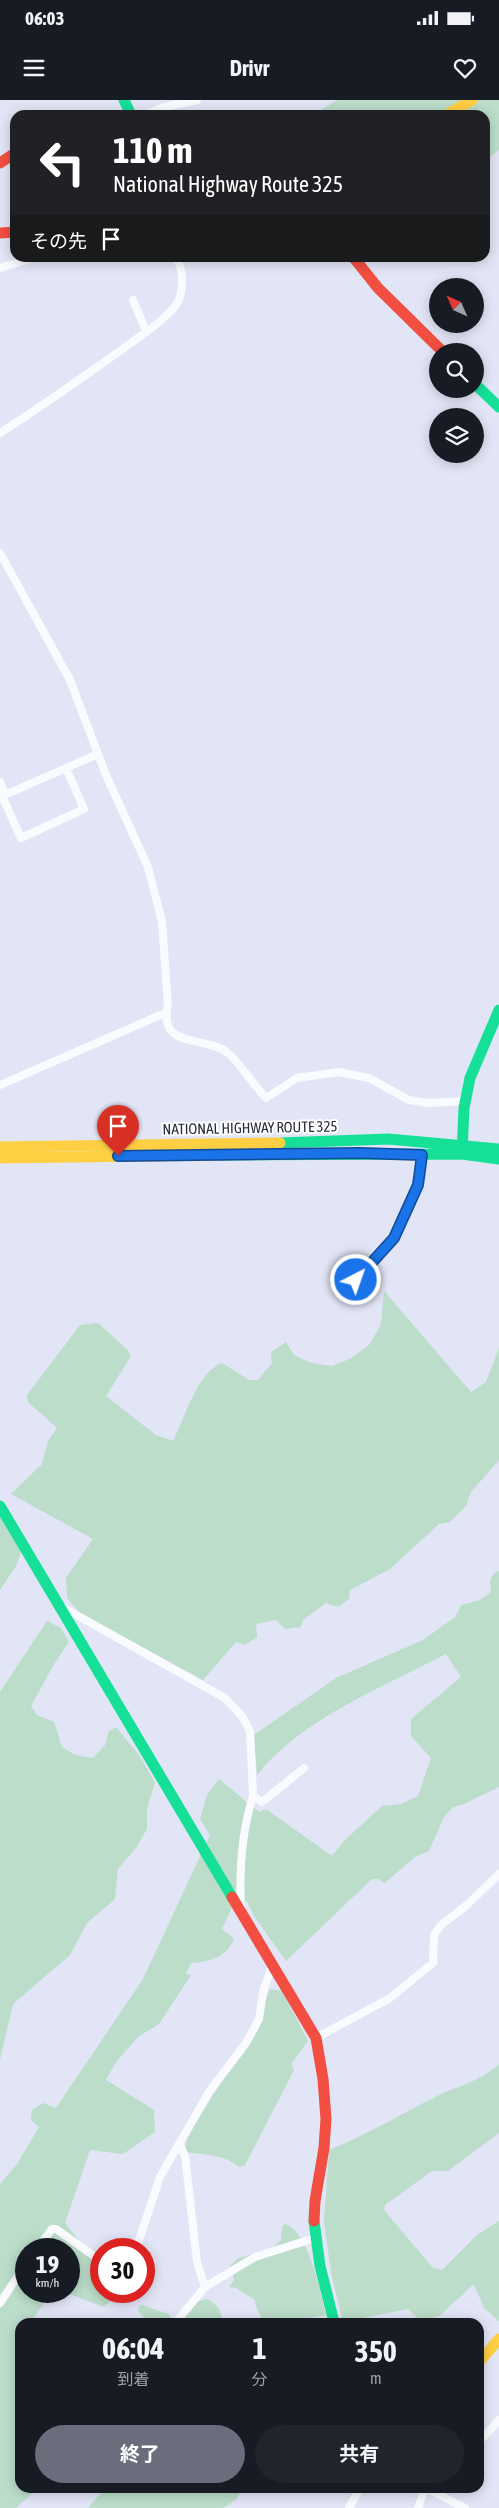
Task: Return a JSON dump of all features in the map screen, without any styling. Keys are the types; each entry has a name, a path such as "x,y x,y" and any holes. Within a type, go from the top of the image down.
{"main road":[{"path":"455,110 472,100"},
{"path":"357,262 378,288 434,343"},
{"path":"484,393 499,408"},
{"path":"462,1149 465,1101 476,1058 499,1010"},
{"name":"NATIONAL HIGHWAY ROUTE 325","path":"0,1147 250,1144 388,1139 462,1149 499,1149"},
{"name":"NATIONAL HIGHWAY ROUTE 325","path":"0,1158 360,1153 422,1155 462,1149 499,1160"},
{"path":"0,1506 316,2038 326,2085 326,2112 324,2149 314,2207 315,2238 333,2318"},
{"path":"484,2356 499,2339"}],"street":[{"path":"157,110 197,100"},
{"path":"0,268 20,262"},
{"path":"0,433 52,400 161,320 177,304 181,287 177,262"},
{"path":"133,300 146,331"},
{"path":"0,553 70,680 98,754 148,867 162,922 168,1004 165,1013 175,1034 183,1040 216,1046 229,1054 266,1098 297,1078 339,1072 369,1078 409,1100 429,1103 465,1101"},
{"path":"3,796 98,754"},
{"path":"0,782 3,796 21,838 84,809 66,768"},
{"path":"0,1085 165,1013"},
{"path":"356,1280 394,1238 418,1185 422,1155"},
{"path":"62,1608 225,1698 242,1716 250,1731 253,1796 246,1818 242,1847 242,1914"},
{"path":"253,1796 262,1802 304,1768"},
{"path":"316,2038 390,1998 432,1963 434,1935 440,1926 468,1904 499,1874"},
{"path":"140,2238 160,2177 209,2092 246,2043 259,2019 263,1992 272,1966"},
{"path":"179,2144 185,2156 196,2262 205,2287"},
{"path":"45,2238 52,2229 56,2228 70,2238"},
{"path":"179,2318 205,2287 255,2257 315,2238"},
{"path":"0,2303 15,2280"},
{"path":"484,2436 499,2420"},
{"path":"349,2508 357,2493"},
{"path":"418,2508 424,2493"},
{"path":"441,2493 465,2508"}],"green space":[{"path":"337,100 499,100 499,150 490,156 490,110 321,110"},
{"path":"384,1291 471,1392 486,1382 499,1348 499,1460 471,1492 466,1506 450,1522 439,1524 390,1569 350,1590 349,1599 338,1607 326,1603 304,1619 300,1627 285,1629 276,1620 256,1624 257,1637 245,1645 236,1642 203,1680 80,1613 67,1598 66,1578 93,1539 11,1494 42,1464 48,1441 57,1428 28,1402 27,1395 80,1325 98,1323 127,1349 131,1356 106,1396 156,1435 173,1441 199,1386 213,1368 222,1363 249,1380 258,1380 272,1363 271,1352 286,1342 294,1355 311,1363 332,1366 352,1358 370,1344 381,1324"},
{"path":"0,1516 21,1552 16,1566 0,1590"},
{"path":"499,1571 499,1787 464,1804 453,1807 444,1817 429,1851 415,1857 385,1883 378,1879 372,1879 286,1961 254,1916 247,1901 232,1907 222,1929 234,1939 231,1945 222,1954 211,1960 191,1963 186,1974 191,1975 159,2024 139,2036 116,2062 106,2080 154,2110 155,2132 123,2154 90,2150 65,2223 77,2238 15,2238 15,2303 43,2303 34,2318 15,2318 15,2493 32,2493 16,2508 0,2508 0,2184 17,2164 39,2127 31,2120 32,2110 43,2103 56,2108 143,1979 210,1835 200,1819 207,1795 219,1779 259,1812 266,1809 332,1856 344,1841 382,1806 401,1804 418,1796 431,1758 411,1736 411,1719 461,1677 446,1654 370,1692 320,1721 276,1755 257,1775 254,1735 336,1678 423,1640 455,1617 461,1605 480,1600 491,1592 490,1581 494,1573"},
{"path":"47,1621 61,1628 69,1642 54,1664 31,1706 37,1715 54,1722 62,1747 75,1755 93,1758 105,1745 109,1731 116,1727 139,1755 155,1783 147,1808 147,1829 136,1848 118,1869 115,1899 87,1923 70,1955 13,2004 0,2060 0,1692"},
{"path":"270,1989 282,1991 308,2041 291,2064 294,2070 245,2165 239,2167 220,2157 185,2152 187,2139 197,2121 225,2076 248,2044"},
{"path":"499,2064 499,2133 448,2171 432,2171 385,2205 384,2210 433,2268 442,2270 477,2235 499,2221 499,2321 484,2308 474,2284 439,2316 432,2318 418,2318 408,2309 363,2318 342,2318 331,2272 324,2221 329,2150 492,2070"},
{"path":"285,2224 293,2229 301,2238 307,2250 317,2278 326,2315 307,2318 261,2318 255,2300 236,2288 229,2287 234,2280 230,2266 238,2258 270,2250 281,2240 282,2227"},
{"path":"80,2242 90,2254 90,2302 80,2298"},
{"path":"208,2299 219,2308 222,2318 184,2318 195,2302"},
{"path":"93,2303 108,2303 104,2307"},
{"path":"143,2305 168,2314 172,2318 145,2318 138,2311 139,2306"},
{"path":"101,2493 240,2493 236,2500 223,2508 88,2508"}],"traffic: fast":[{"path":"124,100 129,110"},
{"path":"484,393 499,407"},
{"path":"462,1153 464,1108 470,1078 499,1010"},
{"path":"280,1143 388,1139 499,1149"},
{"path":"218,1155 462,1154 499,1159"},
{"path":"0,1506 232,1897"},
{"path":"314,2221 320,2266 333,2318"}],"traffic: slow":[{"path":"455,110 472,100"},
{"path":"0,1147 280,1143"},
{"path":"0,1158 218,1155"},
{"path":"484,2356 499,2339"}],"traffic: jam":[{"path":"0,163 10,156"},
{"path":"0,233 10,232"},
{"path":"357,262 378,288 434,343"},
{"path":"232,1897 316,2038 323,2079 326,2119 314,2221"}],"route":[{"path":"118,1156 360,1153 422,1155 418,1185 394,1238 356,1280"}]}
